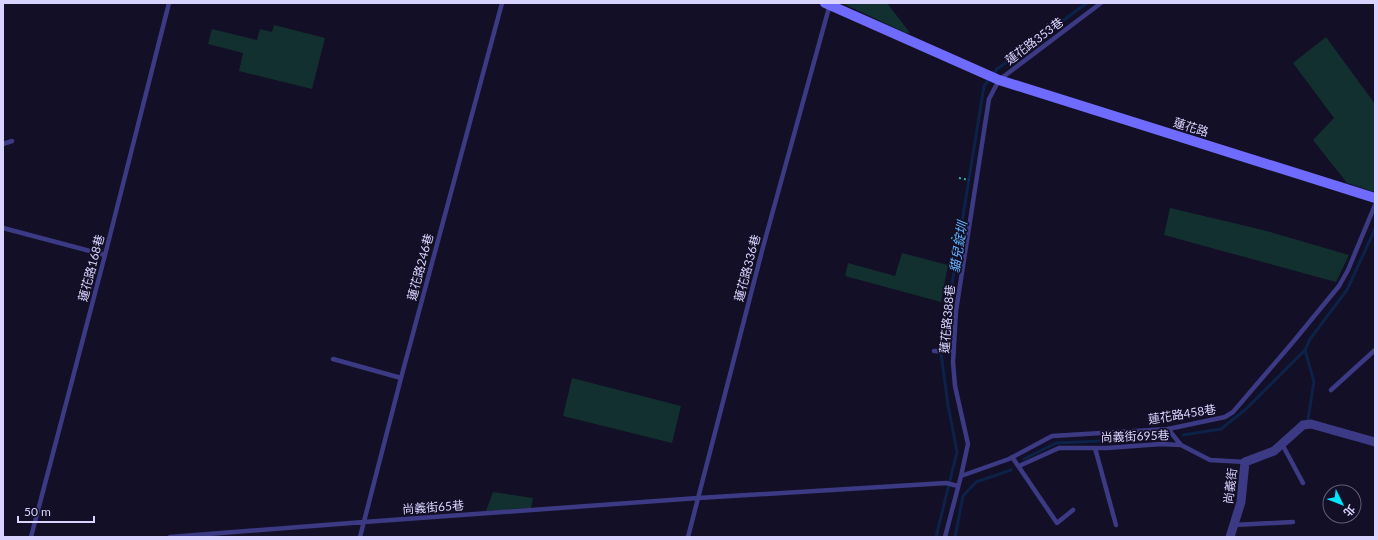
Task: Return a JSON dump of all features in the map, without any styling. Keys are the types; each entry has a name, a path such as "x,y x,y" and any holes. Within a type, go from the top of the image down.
{"street":[{"name":"蓮花路","path":"828,4 999,80 1375,198"},
{"name":"尚義街","path":"1230,537 1241,502 1245,462 1274,451 1303,425 1311,424 1375,442"}],"lane":[{"name":"蓮花路168巷","path":"31,537 169,3"},
{"name":"蓮花路246巷","path":"360,537 401,378 502,3"},
{"name":"蓮花路353巷","path":"999,80 1101,3"},
{"name":"蓮花路336巷","path":"688,537 828,4"},
{"name":"蓮花路388巷","path":"945,537 968,444 955,386 953,362 956,311 989,99 999,80"},
{"path":"3,144 12,141"},
{"name":"蓮花路458巷","path":"961,476 1012,457 1052,436 1168,429 1225,417 1233,412 1339,286 1348,270 1375,205"},
{"path":"3,228 105,255"},
{"path":"1331,390 1375,350"},
{"path":"934,351 954,352"},
{"path":"333,358 401,378"},
{"path":"1168,429 1181,445"},
{"name":"尚義街695巷","path":"1019,466 1060,448 1107,448 1161,444 1181,445 1210,460 1245,462"},
{"path":"1282,444 1303,483"},
{"name":"尚義街695巷","path":"1095,448 1116,525"},
{"path":"1012,457 1056,524 1073,510"},
{"name":"尚義街65巷","path":"170,537 698,498 946,483 958,486"},
{"path":"1234,525 1293,522"}],"path":[{"path":"959,178 976,181"}],"green space":[{"path":"842,3 887,3 910,33 906,33"},
{"path":"274,25 325,38 312,89 239,71 243,53 208,44 212,29 257,40 260,29 272,32"},
{"path":"1326,37 1375,104 1375,192 1347,183 1313,140 1334,118 1293,63"},
{"path":"1170,208 1263,230 1349,255 1336,282 1164,235"},
{"path":"902,253 948,265 941,302 845,276 848,263 895,276"},
{"path":"572,378 681,406 672,443 563,416"},
{"path":"493,492 533,498 531,508 486,511"}],"waterway":[{"name":"貓兒錠圳","path":"936,537 957,452 948,405 941,353 984,86 997,69 1087,3"},
{"path":"1308,419 1314,382 1305,350 1310,339 1347,290 1375,229"},
{"path":"1183,435 1221,429 1246,409 1305,350"},
{"path":"1024,459 1056,443 1165,438"},
{"path":"955,537 963,496 976,482 1011,470"}]}
